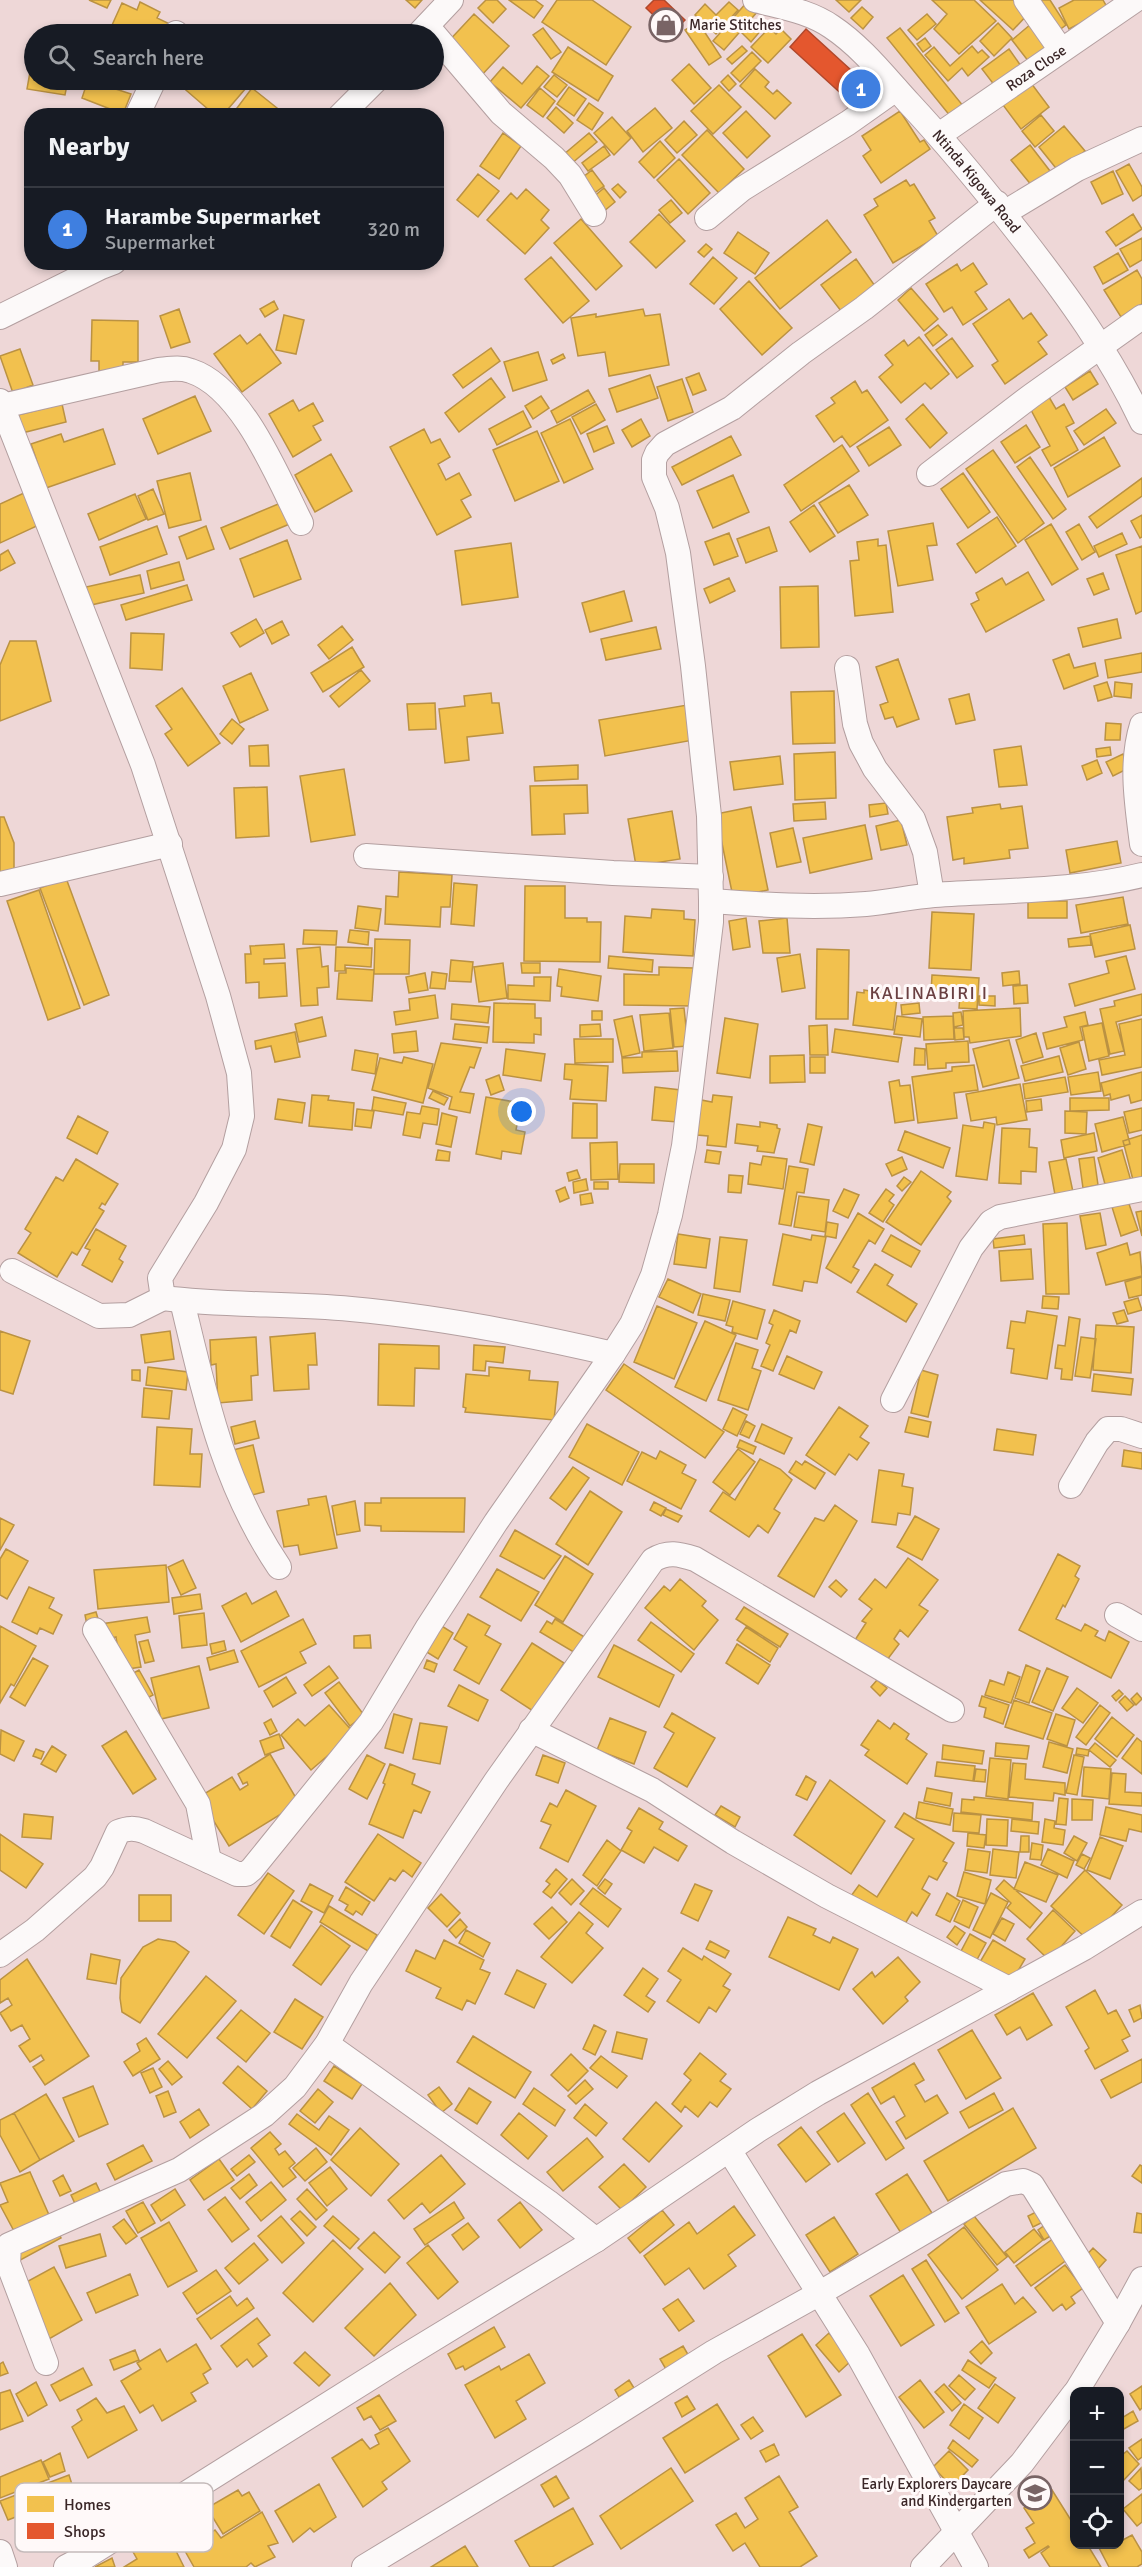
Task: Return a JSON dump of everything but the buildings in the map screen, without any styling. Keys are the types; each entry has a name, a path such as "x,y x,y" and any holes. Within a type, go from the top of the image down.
{"street":[{"path":"429,24 451,0"},
{"name":"Ntinda Kigowa Road","path":"755,0 808,14 830,25 851,41 939,135 1061,286 1101,344 1142,422"},
{"path":"1026,0 1060,50"},
{"name":"Roza Close","path":"939,135 1135,0"},
{"path":"444,52 501,113 554,158 570,175 594,214"},
{"path":"707,218 742,189 848,123 896,89"},
{"path":"140,108 149,90"},
{"path":"348,108 366,90"},
{"path":"0,1955 35,1930 94,1877 102,1868 118,1832 126,1829 144,1831 237,1874 246,1874 252,1869 304,1808 371,1722 428,1627 496,1522 632,1324 653,1275 670,1215 684,1146 711,922 708,816 684,598 678,553 666,508 654,477 654,460 657,453 665,444 732,408 801,353 1000,208 1142,139"},
{"path":"0,317 93,270"},
{"path":"929,474 1101,344 1142,317"},
{"path":"279,1567 259,1536 230,1477 173,1299 160,1278 212,1194 234,1149 240,1130 242,1097 235,1056 170,844 143,765 1,404 159,370 177,368 192,371 213,383 236,406 256,434 301,523"},
{"path":"847,668 855,724 861,743 875,769 913,819 925,852 932,896"},
{"path":"1142,725 1136,757 1137,807 1142,844"},
{"path":"0,884 170,844"},
{"path":"366,856 613,873 711,877"},
{"path":"711,901 825,906 932,896 1077,887 1105,884 1142,875"},
{"path":"893,1400 971,1248 991,1222 1000,1217 1142,1189"},
{"path":"12,1271 99,1316 129,1315 173,1299 352,1309 545,1338 613,1354"},
{"path":"1071,1486 1097,1442 1108,1429 1142,1436"},
{"path":"46,2363 8,2263 6,2255 9,2245 179,2170 244,2130 295,2087 327,2044 368,1974 531,1730 653,1560 663,1554 678,1554 695,1559 952,1710"},
{"path":"1117,1615 1142,1629"},
{"path":"95,1630 198,1804 209,1861"},
{"path":"531,1730 652,1790 733,1842 827,1896 1009,1989"},
{"path":"205,2483 402,2358 596,2240 818,2093 1084,1948 1142,1912"},
{"path":"327,2044 548,2202 596,2240"},
{"path":"729,2150 863,2364 976,2567"},
{"path":"364,2567 585,2434 714,2352 1006,2184 1023,2181 1032,2185 1118,2323"},
{"path":"1079,2387 1142,2279"},
{"path":"923,2567 1022,2463 1070,2400"},
{"path":"0,2552 5,2567"},
{"path":"66,2567 91,2552"}],"place":[{"name":"Marie Stitches","path":"666,25"},
{"name":"Harambe Supermarket","path":"861,89"},
{"name":"Early Explorers Daycare and Kindergarten","path":"1035,2493"}],"district":[{"name":"KALINABIRI I","path":"929,993"}]}
